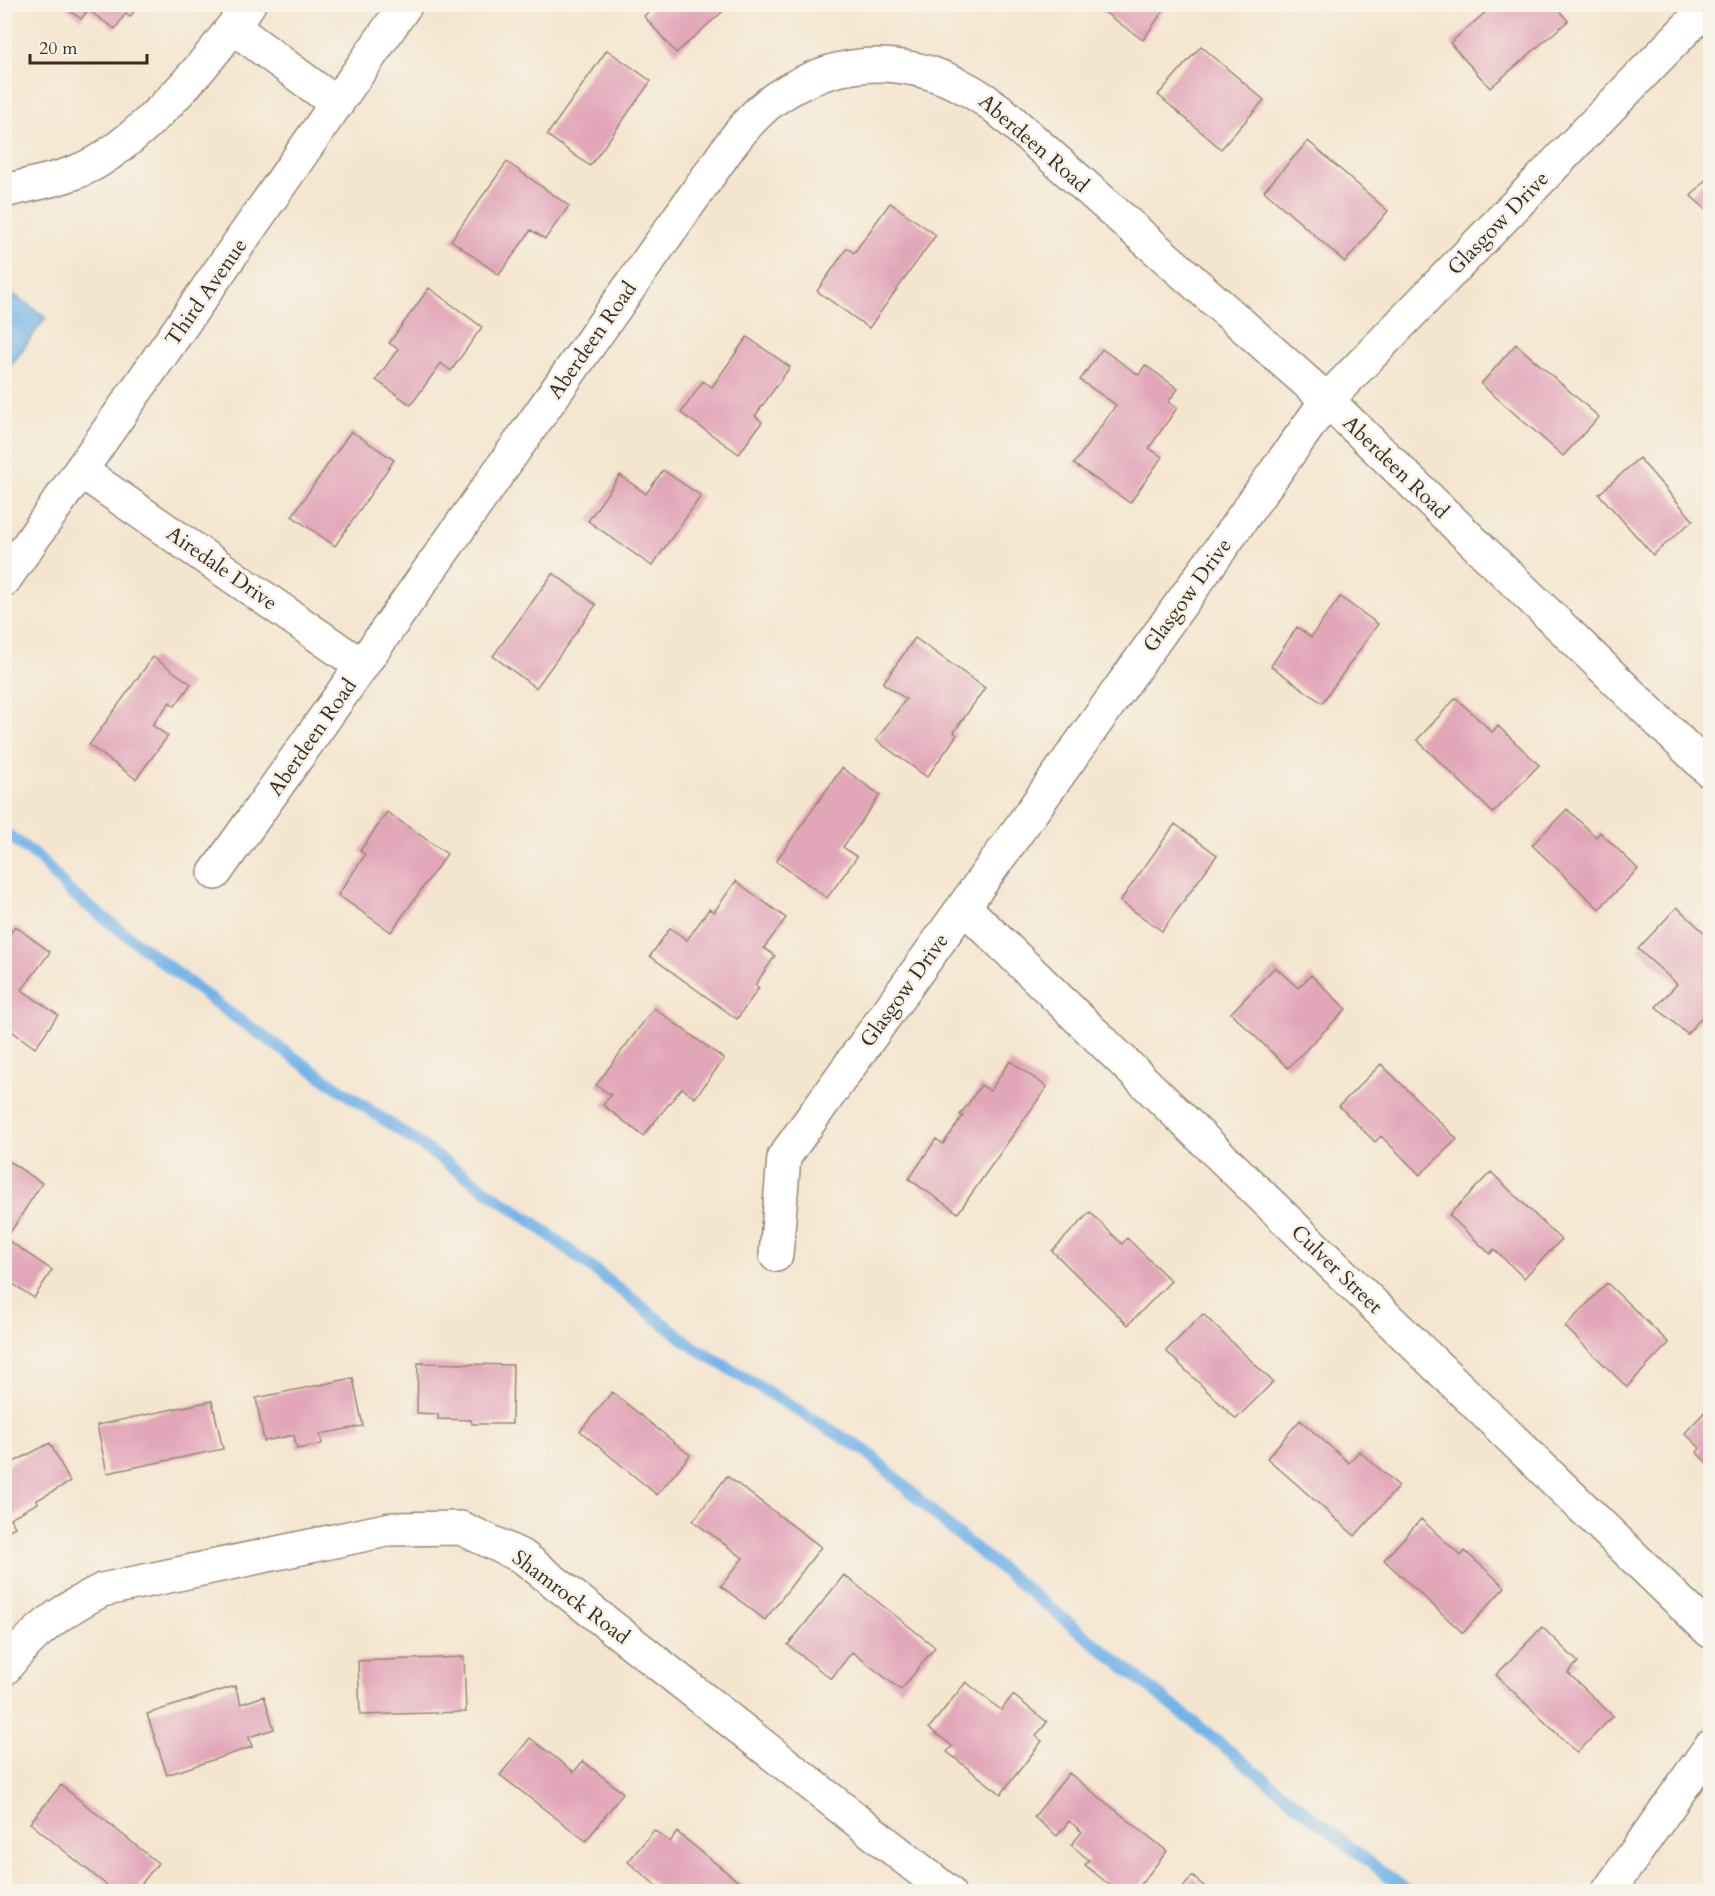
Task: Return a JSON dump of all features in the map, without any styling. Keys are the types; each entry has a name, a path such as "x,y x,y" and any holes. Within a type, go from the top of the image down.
{"street":[{"name":"Third Avenue","path":"4,580 406,4"},
{"name":"Glasgow Drive","path":"776,1256 784,1157 1327,400 1710,4"},
{"path":"4,191 59,178 99,161 138,131 189,80 241,16 338,104"},
{"name":"Aberdeen Road","path":"215,873 730,144 750,119 774,99 801,82 831,72 861,66 891,65 920,70 949,79 975,92 1016,126 1327,400 1710,771"},
{"name":"Airedale Drive","path":"81,471 362,666"},
{"name":"Culver Street","path":"964,907 1710,1631"},
{"name":"Shamrock Road","path":"4,1669 21,1648 51,1619 102,1590 391,1529 461,1528 524,1557 948,1892"},
{"path":"1608,1892 1710,1747"}],"water":[{"path":"5,289 46,317 5,374"}],"building":[{"path":"67,4 139,4 130,17 126,13 115,29 88,10 81,19 65,7"},
{"path":"657,4 731,4 676,53 644,16"},
{"path":"1093,4 1168,4 1143,40"},
{"path":"1495,4 1554,4 1568,21 1490,88 1450,43"},
{"path":"1201,46 1264,100 1221,149 1158,95"},
{"path":"607,50 651,81 590,166 547,135"},
{"path":"1308,141 1388,211 1345,262 1264,191"},
{"path":"507,162 569,206 545,239 531,230 499,275 451,240"},
{"path":"1710,175 1710,213 1691,196"},
{"path":"890,203 936,235 869,328 817,291 847,248 854,253"},
{"path":"429,288 482,327 451,371 441,363 411,405 376,380 398,349 389,343"},
{"path":"747,337 790,367 755,416 762,422 739,454 681,413 703,381 712,387"},
{"path":"1516,344 1599,417 1563,456 1481,384"},
{"path":"1102,349 1139,375 1145,365 1178,389 1168,402 1177,408 1149,448 1162,457 1130,503 1074,464 1116,405 1080,380"},
{"path":"351,431 394,460 335,546 292,516"},
{"path":"1639,458 1693,520 1653,555 1599,494"},
{"path":"663,470 701,496 652,566 588,521 620,475 646,494"},
{"path":"553,573 596,605 536,688 493,656"},
{"path":"1340,597 1378,624 1322,703 1271,666 1297,627 1311,637"},
{"path":"915,638 985,688 954,732 957,735 927,777 876,740 906,699 883,683"},
{"path":"153,657 191,684 175,706 170,702 152,725 168,736 136,779 89,745"},
{"path":"1456,698 1492,732 1498,726 1539,765 1493,813 1417,740"},
{"path":"842,768 880,795 843,847 857,857 827,898 776,861"},
{"path":"1567,809 1596,837 1600,832 1638,869 1599,909 1532,845"},
{"path":"387,812 447,854 391,932 338,895 365,855 360,851"},
{"path":"1175,824 1217,855 1162,931 1120,901"},
{"path":"736,881 786,918 764,948 775,956 755,985 759,988 737,1019 650,956 670,928 687,940 709,909 714,912"},
{"path":"1677,907 1710,938 1710,1008 1687,1034 1656,1007 1677,984 1638,949"},
{"path":"15,926 50,952 22,990 58,1015 35,1048 5,1026 5,941"},
{"path":"1275,967 1298,988 1311,975 1346,1009 1288,1068 1231,1013"},
{"path":"654,1008 724,1059 695,1098 682,1088 643,1136 603,1105 611,1095 596,1085"},
{"path":"1010,1061 1047,1087 958,1213 909,1179 936,1139 943,1144 981,1085 990,1091"},
{"path":"1381,1064 1457,1139 1420,1175 1381,1136 1375,1142 1339,1106"},
{"path":"4,1158 42,1183 6,1239 52,1270 34,1298 4,1278"},
{"path":"1491,1172 1561,1240 1524,1278 1494,1249 1490,1254 1449,1215"},
{"path":"1090,1212 1122,1244 1127,1238 1171,1281 1128,1325 1052,1251"},
{"path":"1607,1283 1669,1343 1627,1387 1565,1327"},
{"path":"1203,1314 1273,1382 1236,1419 1166,1351"},
{"path":"418,1363 513,1365 512,1424 472,1424 471,1420 438,1419 438,1414 417,1413"},
{"path":"353,1378 363,1426 320,1434 322,1444 297,1449 294,1435 264,1441 256,1398"},
{"path":"612,1392 690,1455 657,1495 580,1431"},
{"path":"212,1401 223,1449 107,1473 97,1425"},
{"path":"1710,1406 1710,1466 1697,1453 1700,1448 1685,1433"},
{"path":"1300,1420 1349,1463 1359,1451 1399,1486 1355,1536 1267,1458"},
{"path":"50,1443 70,1482 10,1518 15,1527 4,1533 4,1467"},
{"path":"727,1476 821,1547 765,1620 721,1586 743,1558 693,1521"},
{"path":"1421,1519 1461,1556 1465,1551 1505,1587 1463,1633 1384,1560"},
{"path":"844,1575 935,1647 901,1690 852,1652 831,1679 788,1645"},
{"path":"1542,1627 1578,1662 1568,1673 1613,1716 1577,1753 1496,1675"},
{"path":"464,1657 466,1712 360,1715 358,1661"},
{"path":"966,1682 1001,1710 1013,1695 1047,1722 1036,1736 1042,1741 1001,1794 947,1752 952,1746 929,1728"},
{"path":"235,1686 241,1704 264,1696 274,1729 249,1737 252,1747 167,1775 147,1714"},
{"path":"530,1738 574,1772 583,1761 623,1793 586,1841 500,1775"},
{"path":"1069,1773 1167,1851 1135,1892 1118,1892 1085,1865 1089,1860 1071,1845 1082,1832 1069,1821 1057,1836 1034,1817"},
{"path":"61,1785 158,1863 135,1892 115,1892 30,1823"},
{"path":"654,1830 670,1842 677,1832 746,1888 743,1892 664,1892 628,1862"},
{"path":"1192,1876 1211,1892 1180,1892"}],"waterway":[{"path":"4,832 39,858 70,892 228,1012 534,1223 695,1348 867,1452 951,1529 1409,1892"}]}
